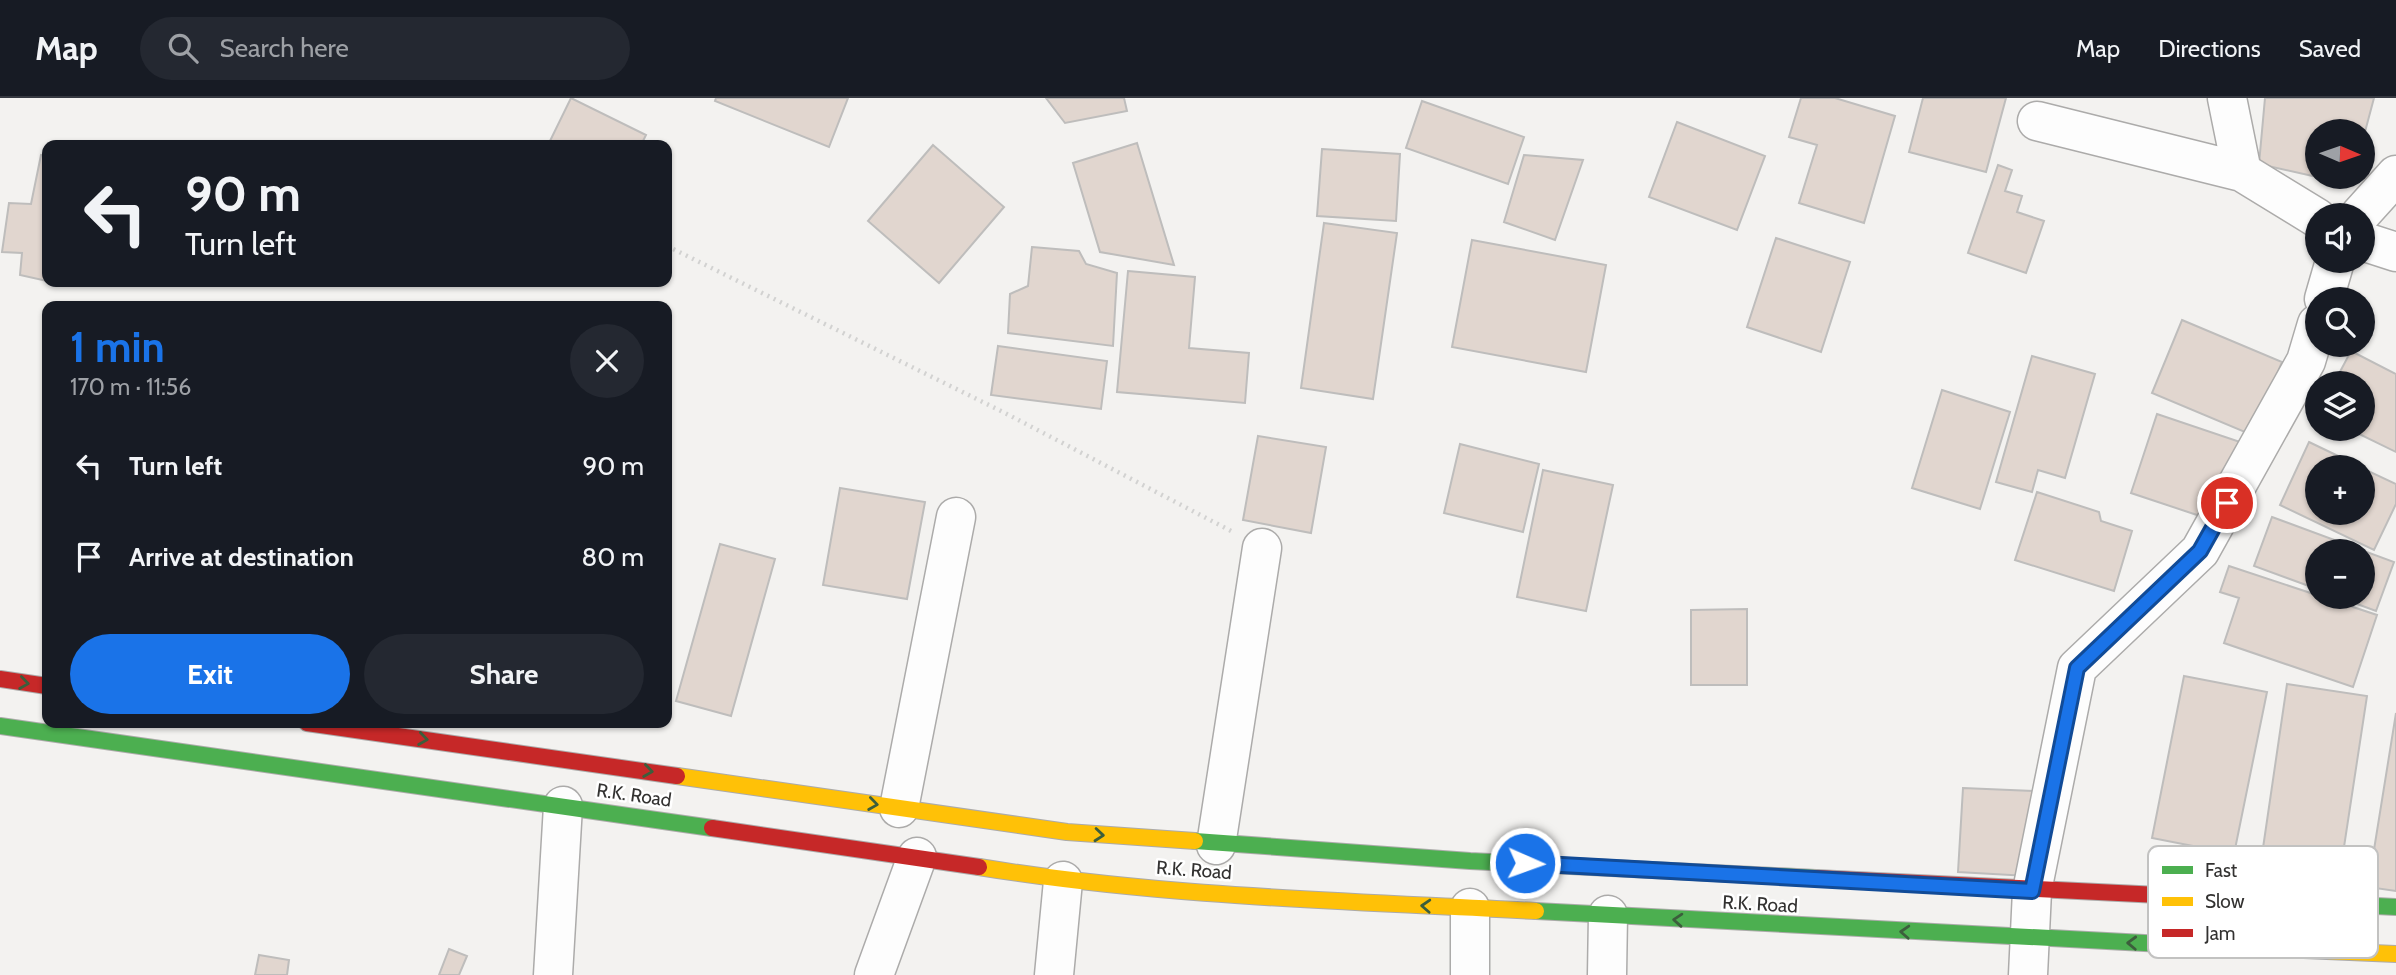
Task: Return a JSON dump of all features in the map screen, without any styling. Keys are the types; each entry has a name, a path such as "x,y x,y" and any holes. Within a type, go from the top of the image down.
{"highway":[{"path":"0,679 42,685"},
{"name":"R.K. Road","path":"0,726 917,857 1063,881 1608,915 2029,957 2148,956"},
{"name":"R.K. Road","path":"342,728 1067,832 1216,845 2148,896"},
{"name":"R.K. Road","path":"2378,906 2396,907"},
{"name":"R.K. Road","path":"2378,954 2396,954"}],"street":[{"path":"2227,98 2242,172"},
{"path":"2037,121 2242,172 2305,211"},
{"path":"2371,203 2396,175"},
{"path":"2375,245 2396,251"},
{"path":"2029,957 2032,891 2077,668 2200,551 2307,357"},
{"path":"899,808 956,517"},
{"path":"1216,845 1236,738 1262,548"},
{"path":"554,975 563,806"},
{"path":"874,975 917,857"},
{"path":"1054,975 1063,881"},
{"path":"1470,908 1470,975"},
{"path":"1607,975 1608,915"}],"path":[{"path":"672,248 1005,413 1262,548"}],"building":[{"path":"571,98 646,135 644,140 550,140"},
{"path":"716,98 848,98 829,147 715,101"},
{"path":"1046,98 1124,98 1127,111 1065,123"},
{"path":"1801,98 1835,98 1895,116 1864,223 1799,203 1817,145 1789,137"},
{"path":"1923,98 2006,98 1986,172 1909,152"},
{"path":"2265,98 2374,98 2368,119 2305,119 2305,174 2259,164"},
{"path":"1422,101 1524,137 1508,184 1406,148"},
{"path":"1677,122 1765,156 1737,230 1649,197"},
{"path":"1137,143 1174,265 1100,252 1073,163"},
{"path":"933,145 1004,207 939,283 868,221"},
{"path":"1322,149 1400,154 1396,221 1317,216"},
{"path":"42,155 42,280 20,275 22,253 2,252 9,203 31,204"},
{"path":"1524,155 1583,160 1555,240 1504,222"},
{"path":"1998,165 2012,170 2005,191 2022,196 2017,212 2044,221 2026,273 1968,253"},
{"path":"1324,223 1397,233 1373,399 1301,388"},
{"path":"1776,238 1850,262 1821,352 1747,327"},
{"path":"1472,240 1606,265 1586,372 1452,347"},
{"path":"1032,247 1079,251 1086,264 1117,273 1113,346 1008,333 1010,294 1028,286"},
{"path":"1128,271 1195,277 1189,348 1249,353 1245,403 1117,392"},
{"path":"2182,320 2282,362 2252,435 2152,393"},
{"path":"998,346 1107,361 1101,409 991,395"},
{"path":"2032,356 2095,374 2065,478 2038,470 2032,492 1996,482"},
{"path":"2348,357 2363,357 2396,374 2396,452 2374,441 2375,371 2340,371"},
{"path":"1942,390 2010,412 1980,509 1912,488"},
{"path":"2157,414 2249,445 2200,516 2131,493"},
{"path":"1258,436 1326,447 1311,533 1243,520"},
{"path":"2309,442 2336,455 2305,455 2305,517 2280,505"},
{"path":"1460,444 1539,464 1523,532 1444,513"},
{"path":"1543,470 1613,485 1586,611 1517,597"},
{"path":"2375,474 2396,484 2396,504 2375,548 2375,539 2351,539 2322,525 2375,525"},
{"path":"840,488 925,502 907,599 823,585"},
{"path":"2037,492 2099,512 2101,521 2132,531 2114,591 2015,560"},
{"path":"2272,517 2332,539 2305,539 2305,585 2254,566"},
{"path":"720,544 775,559 731,716 676,701"},
{"path":"2375,555 2394,562 2376,611 2371,609 2375,609"},
{"path":"2229,566 2305,591 2305,609 2359,609 2377,615 2353,687 2224,643 2239,598 2220,592"},
{"path":"1747,609 1747,685 1691,685 1691,610"},
{"path":"2184,676 2267,692 2236,846 2193,846 2152,838"},
{"path":"2287,684 2367,696 2344,846 2263,846"},
{"path":"2396,713 2396,891 2378,888 2378,846 2375,846"},
{"path":"1963,788 2033,791 2028,876 1958,872"},
{"path":"449,949 467,956 459,975 439,975"},
{"path":"259,955 289,960 287,975 255,975"}],"traffic: fast":[{"path":"0,726 712,828"},
{"path":"1195,841 1470,861 1816,878"},
{"path":"2378,906 2396,907"},
{"path":"1536,911 2148,943"}],"traffic: slow":[{"path":"677,776 1067,832 1195,841"},
{"path":"979,867 1187,891 1536,911"},
{"path":"2378,953 2396,954"}],"traffic: jam":[{"path":"0,679 42,685"},
{"path":"342,728 677,776"},
{"path":"712,828 979,867"},
{"path":"1816,878 2148,894"}],"route":[{"path":"1525,863 2032,891 2077,668 2200,551 2227,503"}]}
